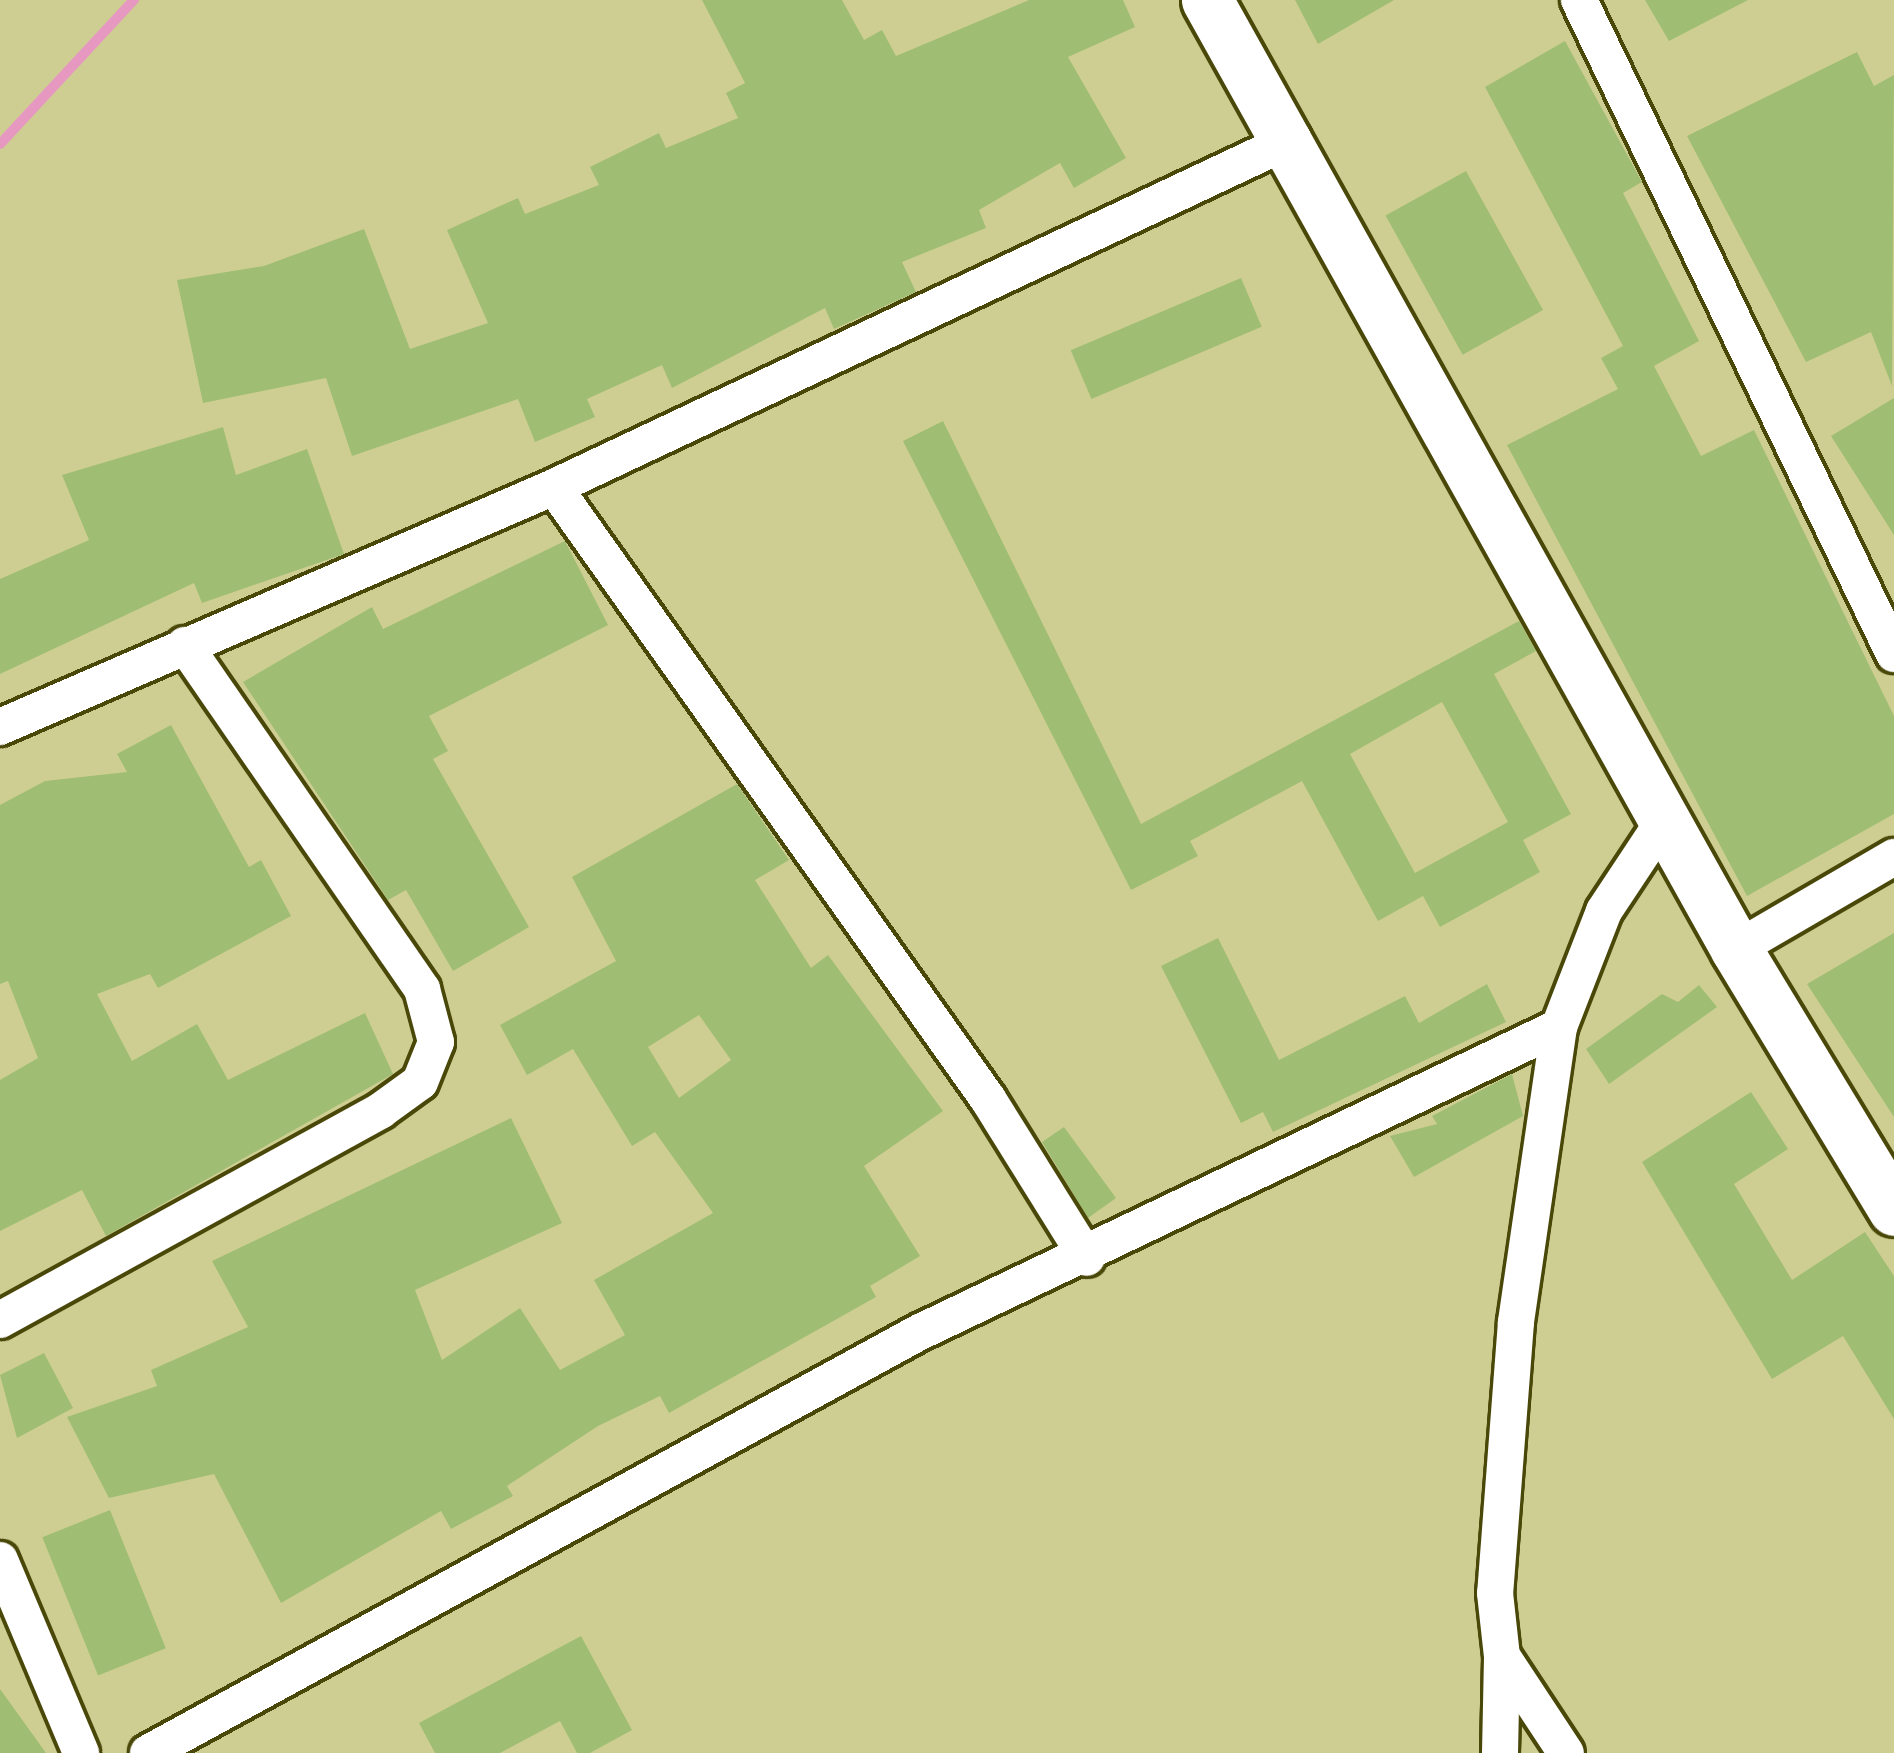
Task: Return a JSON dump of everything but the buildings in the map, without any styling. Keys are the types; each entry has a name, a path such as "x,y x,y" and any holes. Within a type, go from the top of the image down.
{"street":[{"path":"1207,0 1294,139 1736,950 1894,1210"},
{"path":"1580,0 1894,654"},
{"path":"0,727 554,487 1294,139"},
{"path":"554,487 988,1099 1087,1258"},
{"path":"0,1320 380,1111 420,1082 436,1042 422,989 185,645"},
{"path":"1500,1753 1502,1446 1558,1027 1604,910 1665,819"},
{"path":"1736,950 1894,857"},
{"path":"148,1753 920,1332 1087,1258 1558,1027"},
{"path":"0,1560 81,1753"},
{"path":"1502,1656 1566,1753"}],"waterway":[{"path":"0,144 134,0"}]}
